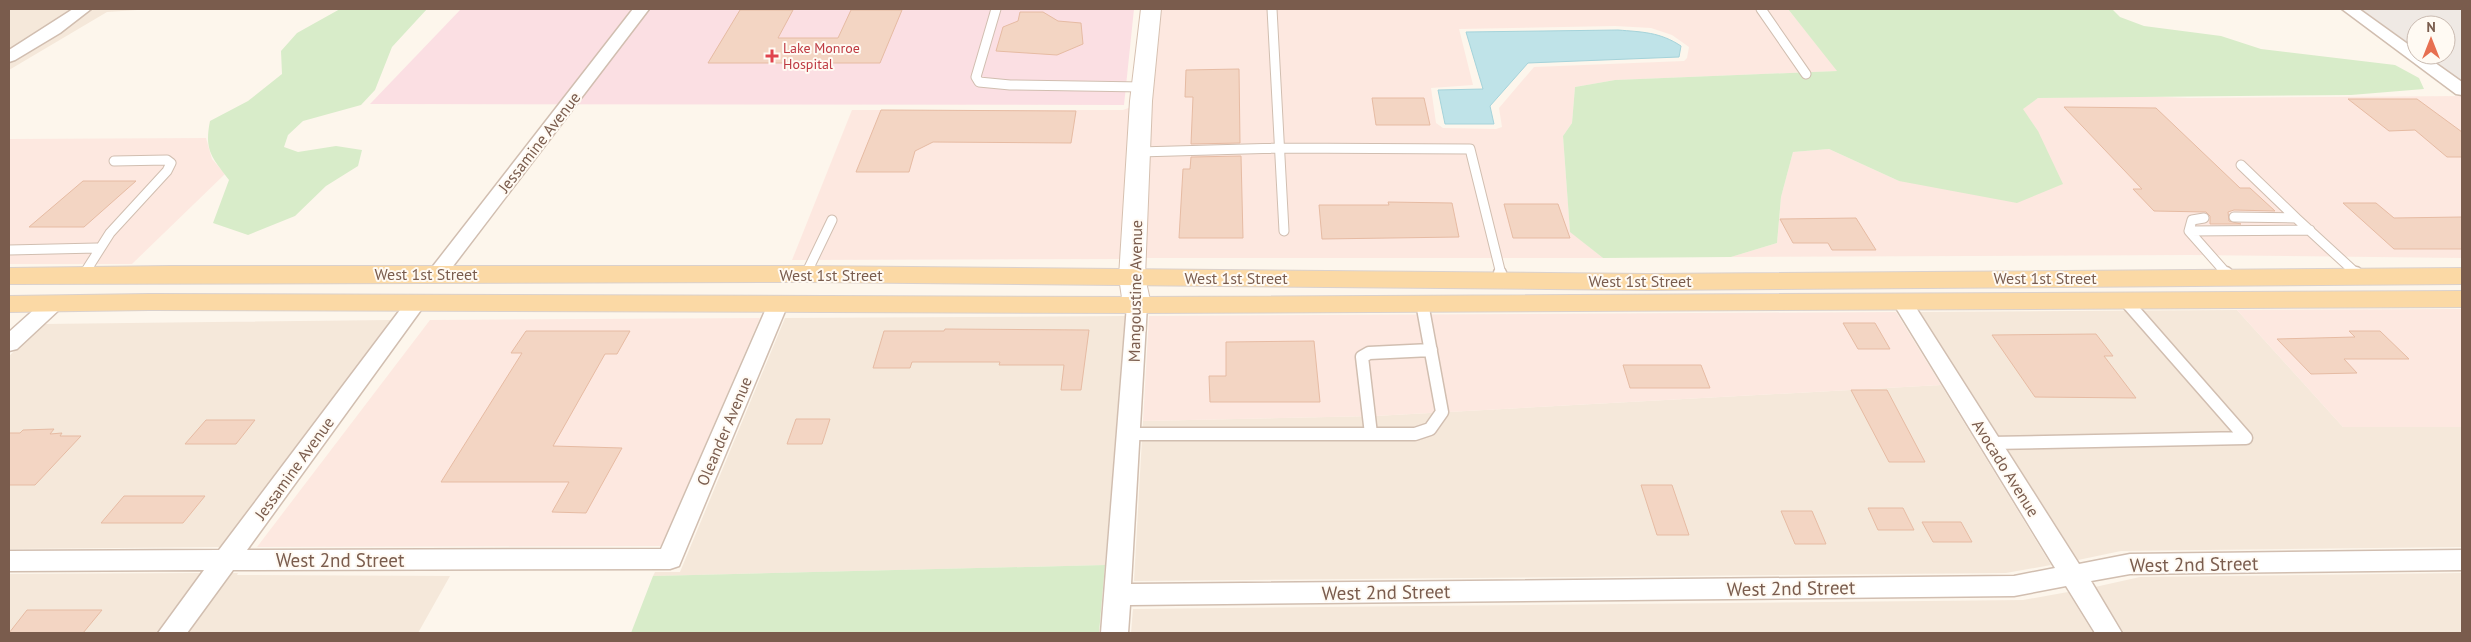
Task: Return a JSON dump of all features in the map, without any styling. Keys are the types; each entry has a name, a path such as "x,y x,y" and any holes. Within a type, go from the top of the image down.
{"main road":[{"path":"238,302 291,293 378,292 437,274"},
{"path":"416,303 440,292 458,288 503,286 555,274"},
{"name":"West 1st Street","path":"9,276 806,274 1648,282 2462,276"},
{"path":"1903,303 1932,289 1978,288 1996,279"},
{"name":"West 1st Street","path":"9,304 238,302 1137,305 2462,299"}],"street":[{"path":"9,57 54,30 84,9"},
{"name":"Jessamine Avenue","path":"437,274 641,9"},
{"name":"Mangoustine Avenue","path":"1115,633 1137,305 1132,277 1142,87 1150,9"},
{"path":"2349,9 2462,90"},
{"path":"9,344 54,303"},
{"name":"Jessamine Avenue","path":"172,633 416,303"},
{"name":"Avocado Avenue","path":"1903,303 2109,633"},
{"name":"Oleander Avenue","path":"670,559 778,304"},
{"name":"West 2nd Street","path":"9,561 670,559"},
{"name":"West 2nd Street","path":"1118,595 2014,586 2130,564 2462,560"}],"lane":[{"path":"996,9 978,67 976,77 978,82 1142,87"},
{"path":"1272,9 1284,231"},
{"path":"1760,9 1806,74"},
{"path":"1140,152 1280,148 1470,149 1502,280"},
{"path":"84,275 97,248 171,163 167,160 114,161"},
{"path":"2241,165 2359,276"},
{"path":"2234,217 2296,218"},
{"path":"2204,218 2192,220 2189,230 2194,239 2230,277"},
{"path":"806,274 832,220"},
{"path":"2189,230 2310,230"},
{"path":"9,250 97,248"},
{"path":"1990,443 2246,438 2125,300"},
{"path":"1129,434 1415,434 1430,429 1442,412 1422,303"},
{"path":"1371,434 1362,357 1369,352 1431,350"}],"shaded area":[{"path":"9,9 153,9 107,12 9,70"},
{"name":"Lake Monroe Hospital","path":"461,9 1134,9 1124,105 370,104"},
{"path":"1159,9 1788,9 1838,71 1615,80 1575,87 1572,123 1563,136 1570,231 1603,258 1145,258 1151,101","holes":["1615,26 1651,28 1672,35 1689,47 1687,58 1684,61 1534,67 1499,108 1502,127 1496,129 1443,128 1436,123 1431,88 1473,85 1459,29"]},
{"path":"2359,9 2462,9 2462,82 2438,65 2456,65 2456,15 2406,15 2406,42"},
{"path":"2110,95 2188,98 2462,96 2462,258 2190,255 1731,257 1777,243 1781,197 1793,152 1829,149 1899,181 2038,131 2022,109 2038,98"},
{"path":"1131,107 1122,259 792,260 852,110 1123,110"},
{"path":"206,138 212,159 225,174 132,264 9,264 9,139"},
{"path":"2462,309 2462,427 2343,427 2237,310"},
{"path":"2237,310 2343,427 2462,427 2462,547 2121,551 2078,560 1920,312"},
{"path":"1896,312 1941,385 1375,416 1143,421 1149,316"},
{"path":"1125,316 1105,565 653,576 655,572 680,572 785,318"},
{"path":"760,318 661,546 257,547 430,320"},
{"path":"391,320 221,547 9,549 9,356 43,324"},
{"path":"1941,385 2051,565 2006,573 1134,581 1143,421 1375,416"},
{"path":"201,573 156,633 9,633 9,574"},
{"path":"232,573 238,573 237,575 450,576 418,633 187,633"},
{"path":"2462,573 2462,633 2124,633 2095,587 2140,577"},
{"path":"2068,592 2093,633 1131,633 1133,609 2023,600"}],"green space":[{"path":"340,9 427,9 392,47 375,90 361,105 303,121 288,135 284,147 298,152 336,146 362,150 358,166 326,186 295,216 248,235 213,223 229,180 214,159 209,147 208,131 210,121 248,101 282,74 281,51 297,33"},
{"path":"1788,9 2112,9 2120,17 2144,26 2221,36 2261,49 2395,65 2419,78 2424,89 2351,95 2038,98 2023,109 2038,131 2063,184 2017,203 1899,181 1829,149 1793,152 1781,197 1777,243 1731,257 1603,258 1570,232 1563,136 1572,123 1575,87 1615,80 1837,71"},
{"path":"1105,565 1099,633 631,633 653,576"}],"water":[{"path":"1618,30 1651,34 1673,41 1681,46 1679,57 1528,63 1490,106 1494,124 1445,124 1438,90 1483,89 1466,32"}],"building":[{"path":"740,10 793,10 778,38 838,38 851,10 902,10 880,63 708,63"},
{"path":"1020,12 1043,12 1058,21 1081,23 1083,44 1057,55 996,51 1003,27 1018,21"},
{"path":"1239,69 1240,143 1191,144 1193,97 1185,97 1186,70"},
{"path":"1372,98 1424,98 1430,125 1376,125"},
{"path":"2348,99 2417,99 2462,132 2462,157 2447,157 2415,130 2389,131"},
{"path":"2064,107 2156,108 2240,188 2250,188 2275,211 2234,210 2228,212 2229,221 2241,224 2210,224 2210,216 2206,212 2154,211 2133,189 2142,189"},
{"path":"881,110 1076,111 1071,143 933,142 915,151 909,172 856,172"},
{"path":"1241,156 1243,238 1179,238 1183,169 1190,169 1191,157"},
{"path":"83,181 136,181 84,227 29,227"},
{"path":"1388,202 1452,203 1459,237 1322,239 1319,205 1389,205"},
{"path":"2343,203 2376,203 2394,218 2462,217 2462,249 2394,249"},
{"path":"1504,204 1558,204 1570,238 1513,238"},
{"path":"1856,218 1876,250 1832,250 1828,243 1793,243 1780,219"},
{"path":"1843,323 1875,323 1890,349 1858,349"},
{"path":"945,329 1089,330 1081,390 1061,390 1064,365 999,365 1000,362 912,362 910,368 873,368 884,331 944,331"},
{"path":"526,331 630,331 617,354 605,354 553,446 622,448 586,513 552,512 569,482 441,482 522,353 511,353"},
{"path":"2349,331 2380,331 2409,359 2344,359 2357,373 2311,374 2277,339 2355,337"},
{"path":"2096,334 2113,356 2104,356 2136,398 2035,397 1992,335"},
{"path":"1314,341 1320,402 1210,402 1209,376 1226,376 1226,342"},
{"path":"1623,365 1701,365 1710,388 1630,388"},
{"path":"1851,390 1887,390 1925,462 1889,462"},
{"path":"796,419 830,419 822,444 787,444"},
{"path":"206,420 255,420 236,444 185,444"},
{"path":"54,429 50,434 62,433 60,436 81,436 35,485 9,485 9,433 20,433 23,430"},
{"path":"1641,485 1672,485 1689,535 1657,535"},
{"path":"124,496 205,496 183,523 101,523"},
{"path":"1868,508 1903,508 1914,530 1878,530"},
{"path":"1781,511 1812,511 1826,544 1795,544"},
{"path":"1922,522 1961,522 1972,542 1933,542"},
{"path":"27,610 102,610 83,633 9,633"}],"place":[{"name":"Lake Monroe Hospital","path":"772,56"}]}
